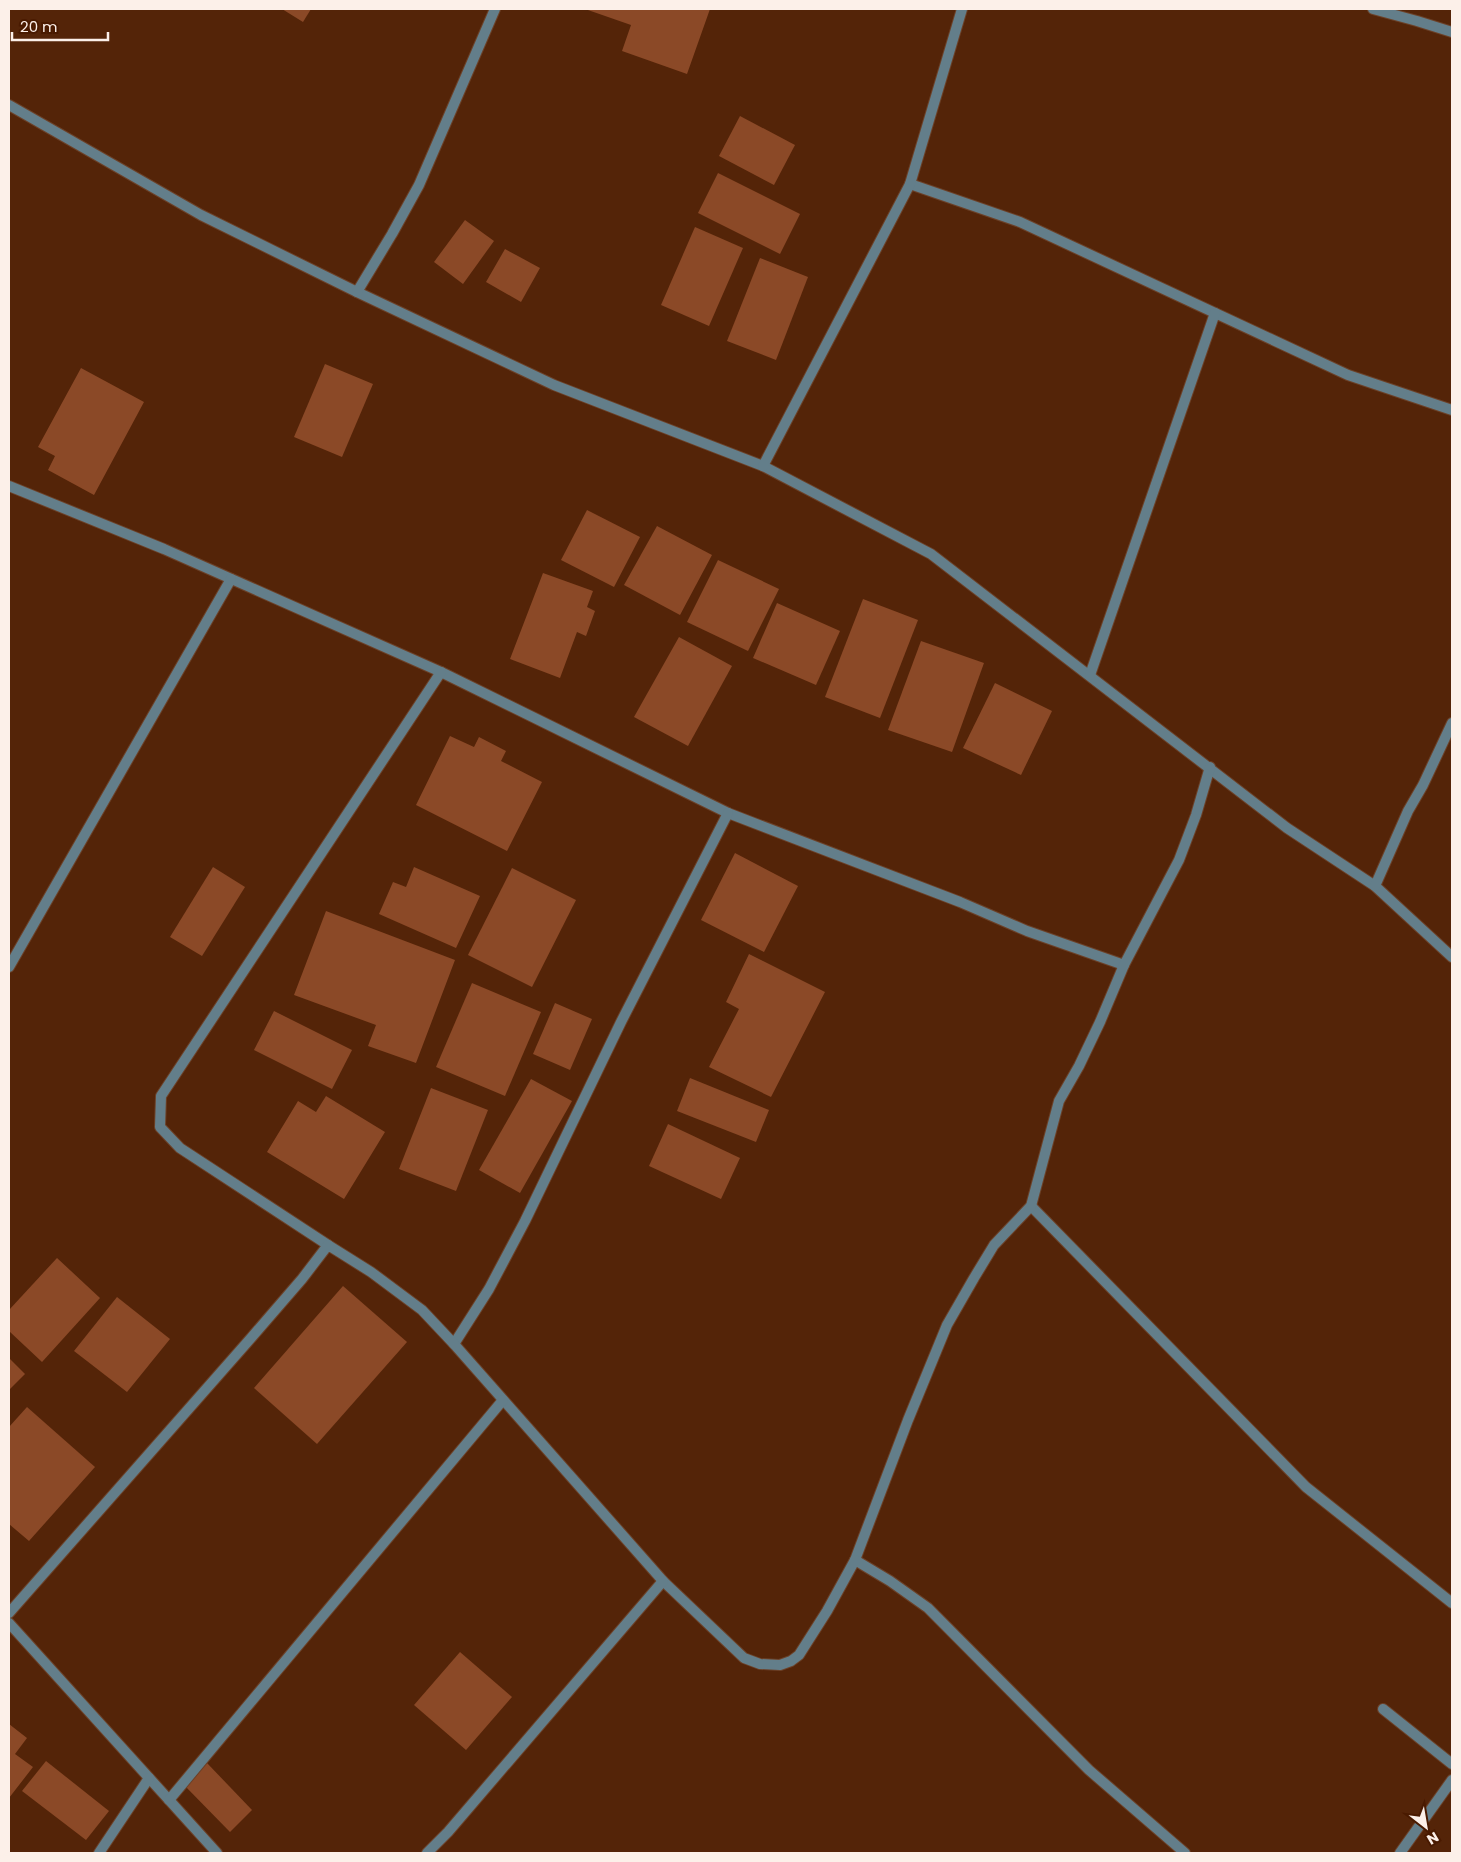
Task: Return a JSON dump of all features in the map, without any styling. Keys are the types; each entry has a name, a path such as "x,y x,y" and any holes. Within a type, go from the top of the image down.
{"street":[{"path":"357,292 419,185 495,9"},
{"path":"763,466 910,184 962,9"},
{"path":"1373,9 1417,20 1452,32"},
{"path":"9,105 201,215 357,292 554,384 763,466 931,554 1287,828 1375,886 1452,956"},
{"path":"910,184 1020,222 1348,375 1452,410"},
{"path":"1090,675 1216,313"},
{"path":"9,486 164,550 441,672 728,813 960,902 1027,931 1124,965"},
{"path":"9,967 230,579"},
{"path":"441,672 161,1096 160,1127 180,1148 371,1272 422,1310 663,1581 744,1658 760,1664 780,1665 791,1662 799,1655 827,1611 855,1560 908,1420 947,1325 994,1245 1031,1206 1042,1171 1046,1145 1059,1101 1096,1031 1124,965 1179,860 1196,815 1210,767"},
{"path":"1375,886 1408,811 1423,785 1452,723"},
{"path":"454,1344 488,1289 525,1221 621,1022 728,813"},
{"path":"1031,1206 1306,1487 1452,1603"},
{"path":"9,1613 251,1338 302,1279 328,1245"},
{"path":"169,1800 503,1400"},
{"path":"855,1560 890,1581 928,1608 1089,1770 1185,1853"},
{"path":"427,1853 448,1832 663,1581"},
{"path":"9,1623 217,1853"},
{"path":"1382,1709 1452,1764"},
{"path":"99,1853 149,1778"},
{"path":"1400,1853 1452,1780"}],"building":[{"path":"282,9 311,9 303,22"},
{"path":"585,9 710,9 687,74 622,51 631,25"},
{"path":"740,116 795,145 774,185 719,156"},
{"path":"718,173 800,214 780,254 698,213"},
{"path":"465,220 494,241 463,284 434,262"},
{"path":"695,227 743,248 709,326 661,305"},
{"path":"505,249 540,268 521,302 486,282"},
{"path":"760,258 808,277 776,360 727,341"},
{"path":"325,364 373,384 342,457 294,437"},
{"path":"81,368 144,402 94,495 48,470 55,456 38,447"},
{"path":"587,510 640,537 614,587 561,560"},
{"path":"657,526 712,555 680,615 624,585"},
{"path":"718,560 779,589 748,651 687,622"},
{"path":"543,573 593,591 587,607 595,611 586,636 577,632 560,678 510,659"},
{"path":"863,599 918,620 880,718 825,697"},
{"path":"777,603 840,631 816,685 753,658"},
{"path":"679,637 732,666 688,746 634,717"},
{"path":"921,641 984,663 952,752 888,730"},
{"path":"995,683 1052,711 1021,775 963,748"},
{"path":"450,736 474,747 479,737 506,751 501,761 542,782 507,851 416,805"},
{"path":"735,853 798,886 764,952 701,920"},
{"path":"213,867 245,887 202,956 170,937"},
{"path":"414,867 480,896 456,948 379,914 393,882 406,887"},
{"path":"512,868 576,900 532,987 468,955"},
{"path":"326,911 455,960 416,1063 368,1046 376,1025 294,995"},
{"path":"749,954 825,992 771,1097 709,1067 739,1009 726,1002"},
{"path":"472,983 541,1012 505,1096 436,1067"},
{"path":"555,1003 592,1019 570,1070 533,1054"},
{"path":"274,1011 352,1050 332,1089 254,1050"},
{"path":"690,1078 769,1110 756,1142 677,1111"},
{"path":"531,1079 572,1101 520,1193 479,1170"},
{"path":"431,1088 488,1110 456,1191 399,1169"},
{"path":"326,1096 385,1132 344,1199 267,1152 298,1101 316,1112"},
{"path":"668,1124 740,1158 721,1199 649,1166"},
{"path":"57,1258 100,1298 42,1362 9,1331 9,1310"},
{"path":"343,1286 407,1342 317,1444 254,1388"},
{"path":"117,1297 170,1339 127,1392 74,1351"},
{"path":"9,1358 25,1374 9,1390"},
{"path":"27,1407 95,1467 29,1541 9,1524 9,1427"},
{"path":"460,1652 512,1697 466,1750 414,1705"},
{"path":"9,1724 27,1738 15,1754 33,1767 9,1798"},
{"path":"46,1761 109,1811 86,1840 22,1791"},
{"path":"207,1763 252,1810 230,1832 184,1785"}]}
